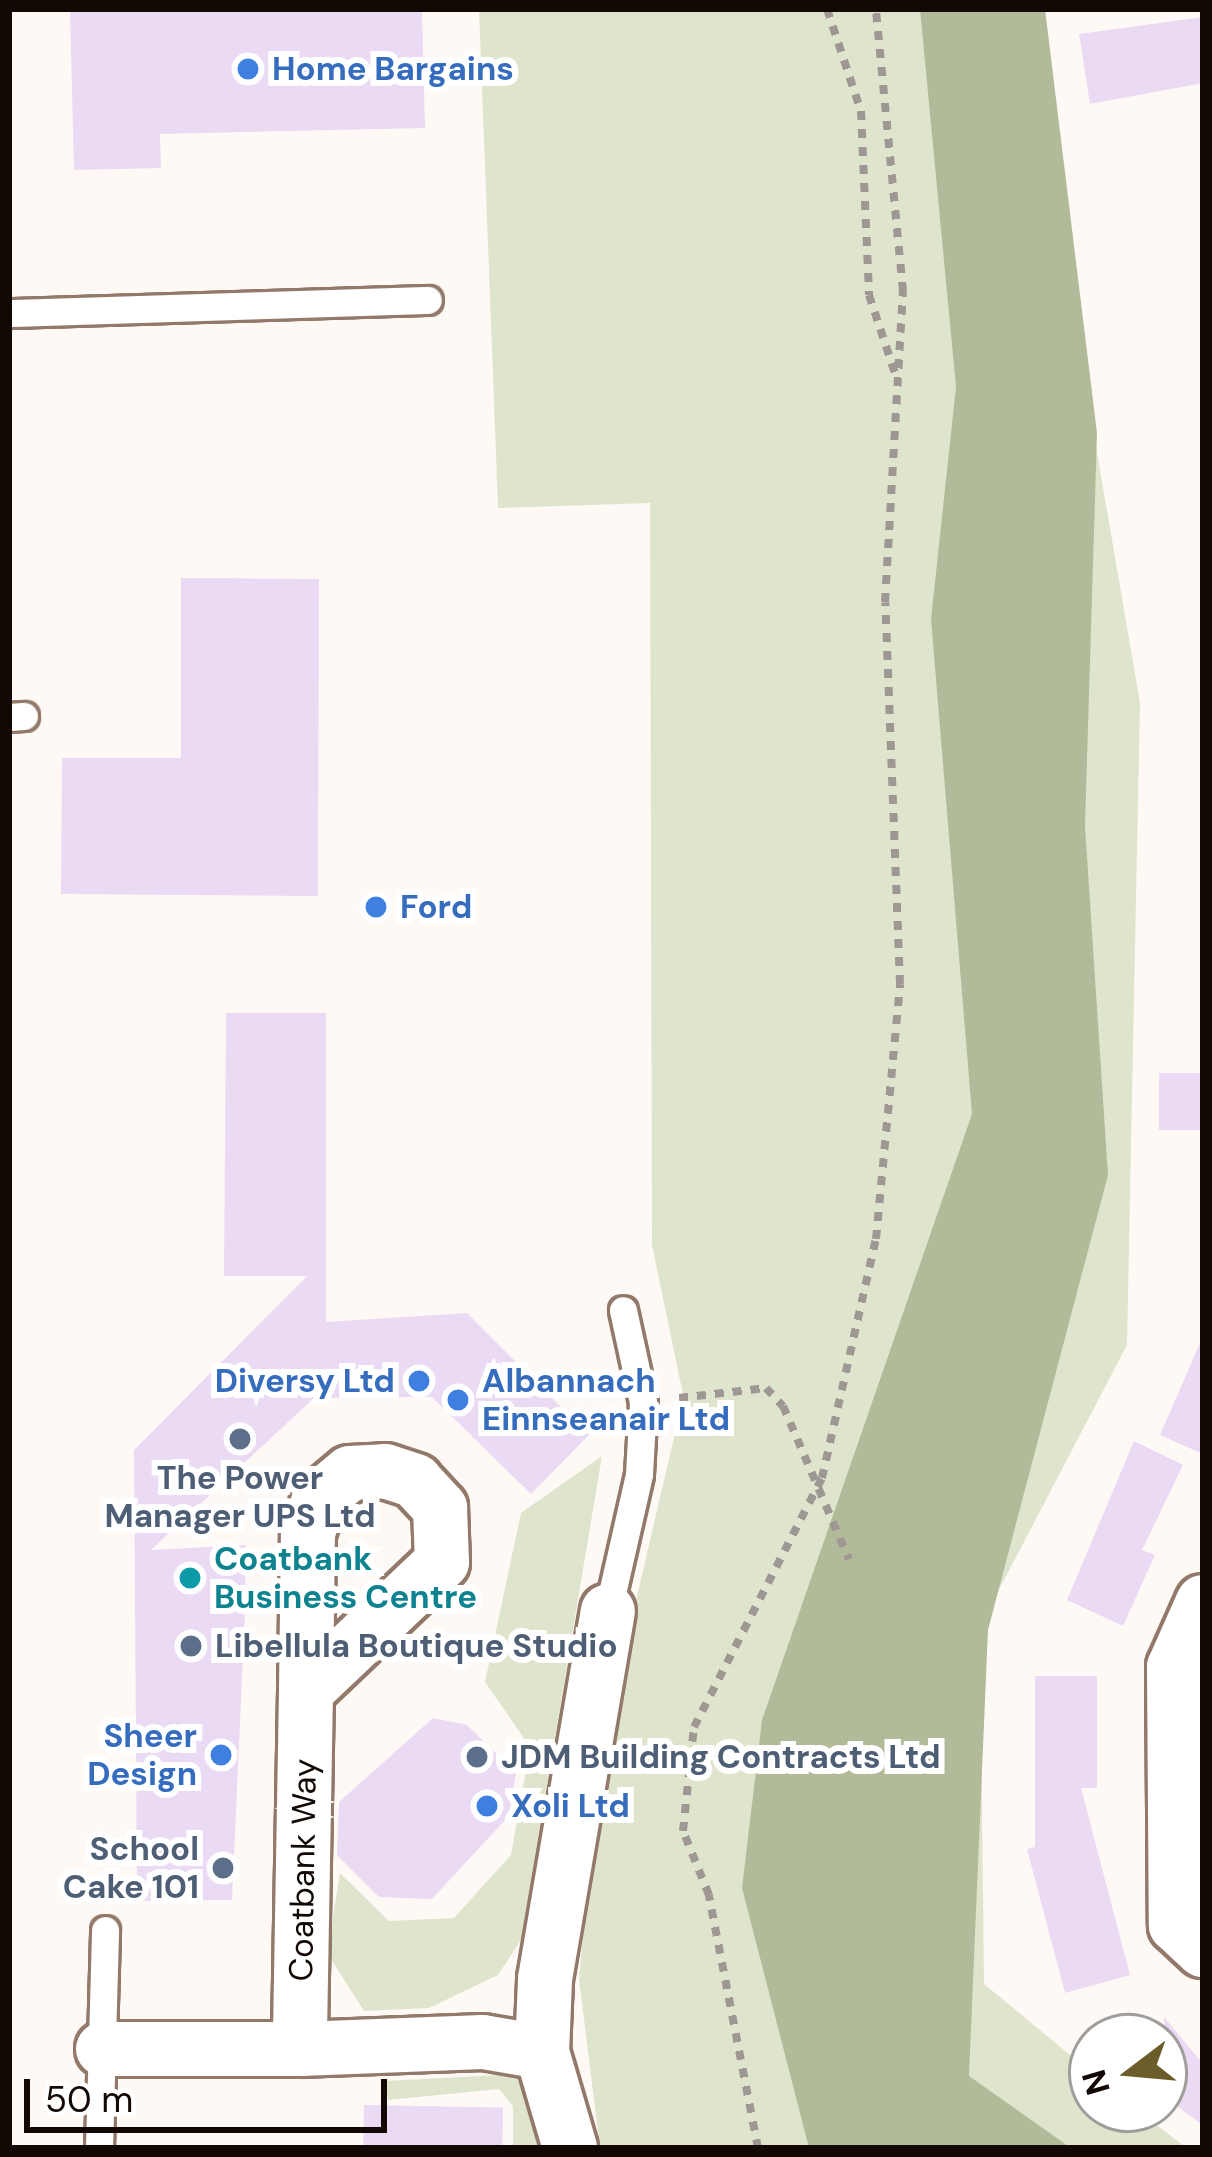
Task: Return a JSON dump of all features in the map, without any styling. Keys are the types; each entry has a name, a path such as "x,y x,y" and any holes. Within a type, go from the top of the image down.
{"street":[{"path":"1203,1602 1174,1666 1177,1925 1203,1950"},
{"path":"570,2148 542,2052 545,1978 608,1611"},
{"name":"Coatbank Way","path":"300,2048 306,1691"},
{"path":"103,2049 483,2042 542,2052"}],"lane":[{"path":"9,313 428,300"},
{"path":"608,1611 639,1474 643,1402 623,1310"},
{"path":"99,2148 105,1930"}],"path":[{"path":"827,9 860,111 869,295 898,383"},
{"path":"758,2148 710,1895 683,1831 694,1727 822,1478 876,1240 900,984 885,602 903,291 875,9"},
{"path":"643,1402 766,1388 783,1406 849,1559"}],"green space":[{"path":"479,9 1021,9 1140,703 1127,1345 980,1626 984,1984 1068,2053 1068,2133 1167,2133 1187,2148 600,2148 579,1979 600,1755 676,1429 685,1428 687,1414 652,1245 650,503 498,508"},
{"path":"920,9 1045,9 1097,433 1085,826 1108,1175 988,1630 969,2076 1071,2148 809,2148 742,1888 762,1720 972,1114 931,619 956,387"},
{"path":"602,1456 521,1940 498,1975 429,2008 364,2011 327,1953 340,1873 389,1921 454,1918 511,1855 530,1747 485,1682 521,1513"},
{"path":"522,2074 554,2148 513,2148 513,2106 499,2089 388,2100 385,2081"}],"building":[{"name":"Home Bargains","path":"70,9 422,9 425,128 160,134 161,168 74,170"},
{"path":"1203,17 1203,83 1090,104 1079,34"},
{"path":"181,578 319,579 318,896 61,894 62,758 181,758"},
{"name":"Coatbank Business Centre","path":"226,1013 326,1013 326,1322 467,1313 589,1435 531,1494 432,1397 314,1398 151,1550 246,1545 245,1611 232,1900 137,1901 134,1450 307,1276 224,1276"},
{"path":"1159,1073 1203,1073 1203,1130 1159,1130"},
{"path":"1203,1336 1203,1454 1160,1435"},
{"path":"1134,1441 1183,1465 1142,1550 1155,1555 1123,1626 1067,1600"},
{"path":"1035,1676 1097,1676 1097,1788 1081,1788 1130,1975 1065,1993 1027,1849 1035,1847"},
{"path":"433,1718 467,1725 516,1773 509,1816 432,1899 379,1897 337,1855 339,1802"},
{"path":"1188,2046 1203,2064 1203,2125 1188,2114"},
{"path":"364,2105 503,2107 502,2148 363,2148"}],"place":[{"name":"Home Bargains","path":"248,69"},
{"name":"Ford","path":"376,907"},
{"name":"Diversy Ltd","path":"419,1381"},
{"name":"Albannach Einnseanair Ltd","path":"458,1400"},
{"name":"The Power Manager UPS Ltd","path":"240,1439"},
{"name":"Coatbank Business Centre","path":"190,1578"},
{"name":"Libellula Boutique Studio","path":"191,1646"},
{"name":"Sheer Design","path":"221,1755"},
{"name":"JDM Building Contracts Ltd","path":"477,1757"},
{"name":"Xoli Ltd","path":"487,1806"},
{"name":"School Cake 101","path":"223,1868"}]}
